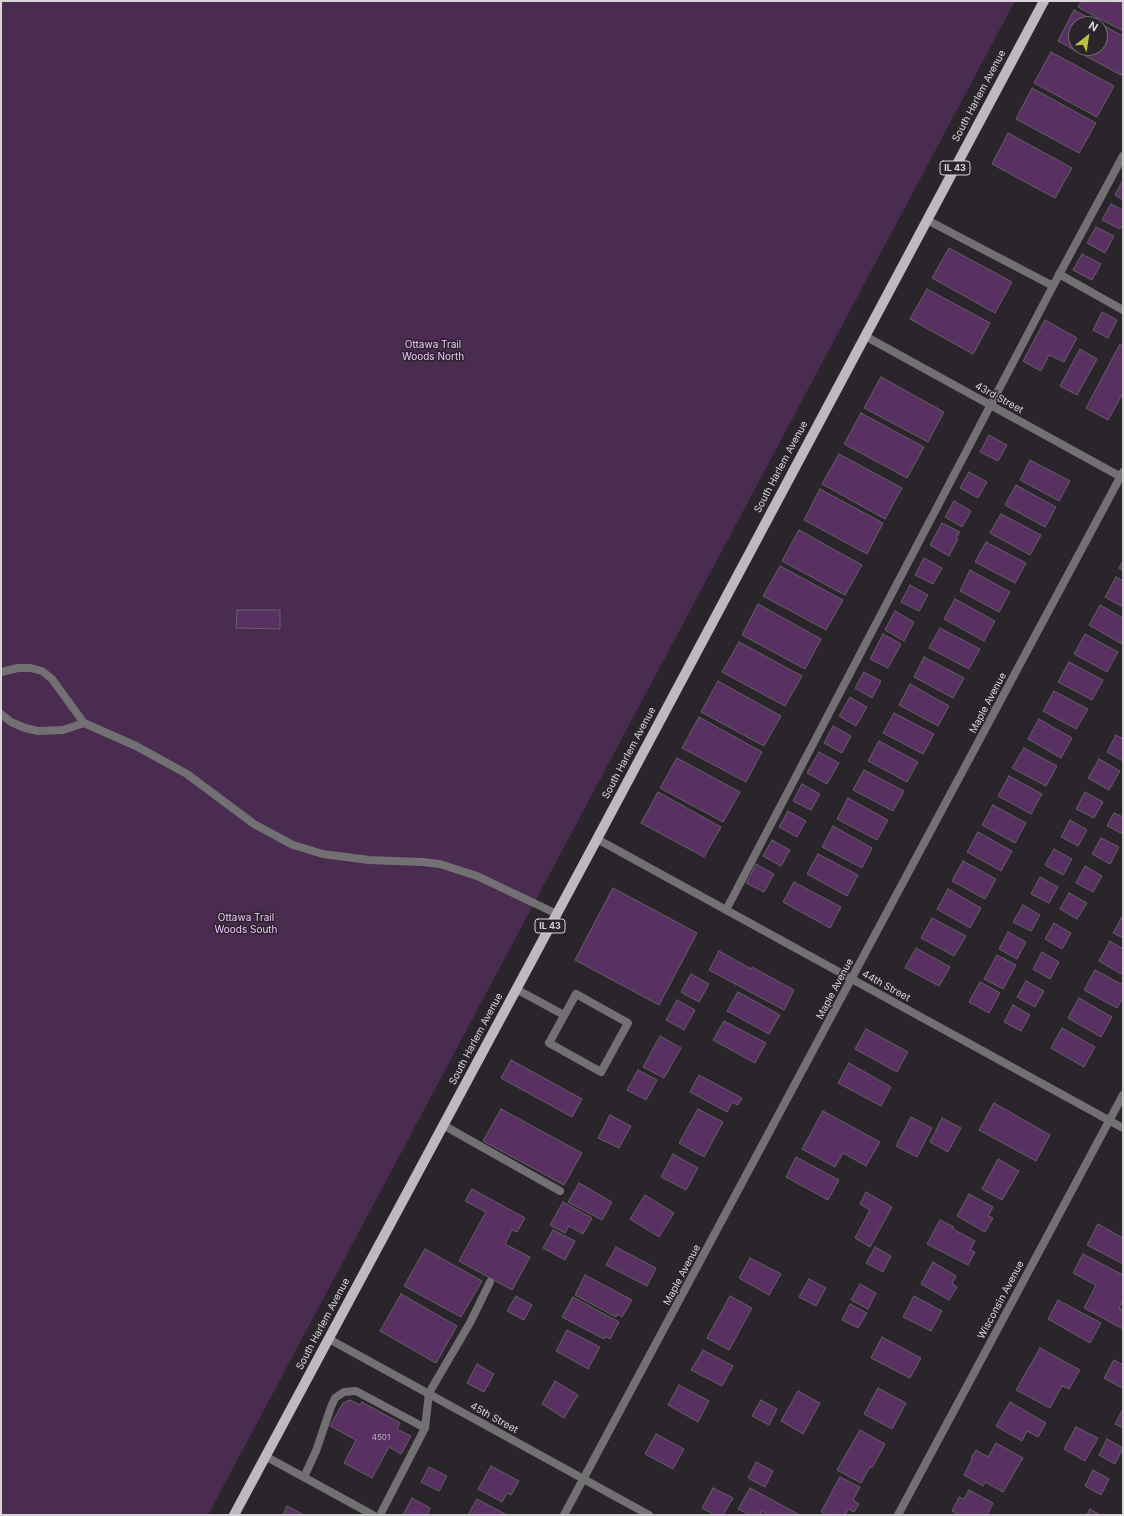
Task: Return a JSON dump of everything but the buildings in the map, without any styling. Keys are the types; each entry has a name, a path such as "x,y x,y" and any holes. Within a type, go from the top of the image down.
{"main road":[{"name":"South Harlem Avenue","path":"234,1515 557,914 1044,1"}],"street":[{"path":"726,910 990,405 1123,156"},
{"path":"927,220 1053,286"},
{"path":"1059,274 1123,310"},
{"name":"43rd Street","path":"865,336 990,405 1122,475"},
{"name":"Maple Avenue","path":"564,1515 1122,475"},
{"path":"1,672 18,668 31,668 42,671 52,679 84,723 136,746 187,774 254,824 292,845 322,854 369,860 440,864 476,876 557,914"},
{"path":"1,714 11,722 25,728 38,731 64,730 84,723"},
{"name":"44th Street","path":"597,839 1123,1128"},
{"path":"516,989 564,1015"},
{"path":"576,994 628,1023 601,1072 549,1043 564,1015 576,994"},
{"name":"Wisconsin Avenue","path":"898,1515 1123,1095"},
{"path":"443,1125 560,1191"},
{"path":"380,1515 425,1428 429,1393 471,1320 490,1282"},
{"name":"45th Street","path":"329,1339 649,1515"},
{"path":"304,1478 316,1451 335,1398 344,1392 356,1391 425,1428"},
{"path":"265,1456 373,1515"}],"green space":[{"name":"Ottawa Trail Woods North","path":"1,1 1015,1 208,1515 1,1515"}],"park label":[{"name":"Ottawa Trail Woods South","path":"246,924"}]}
